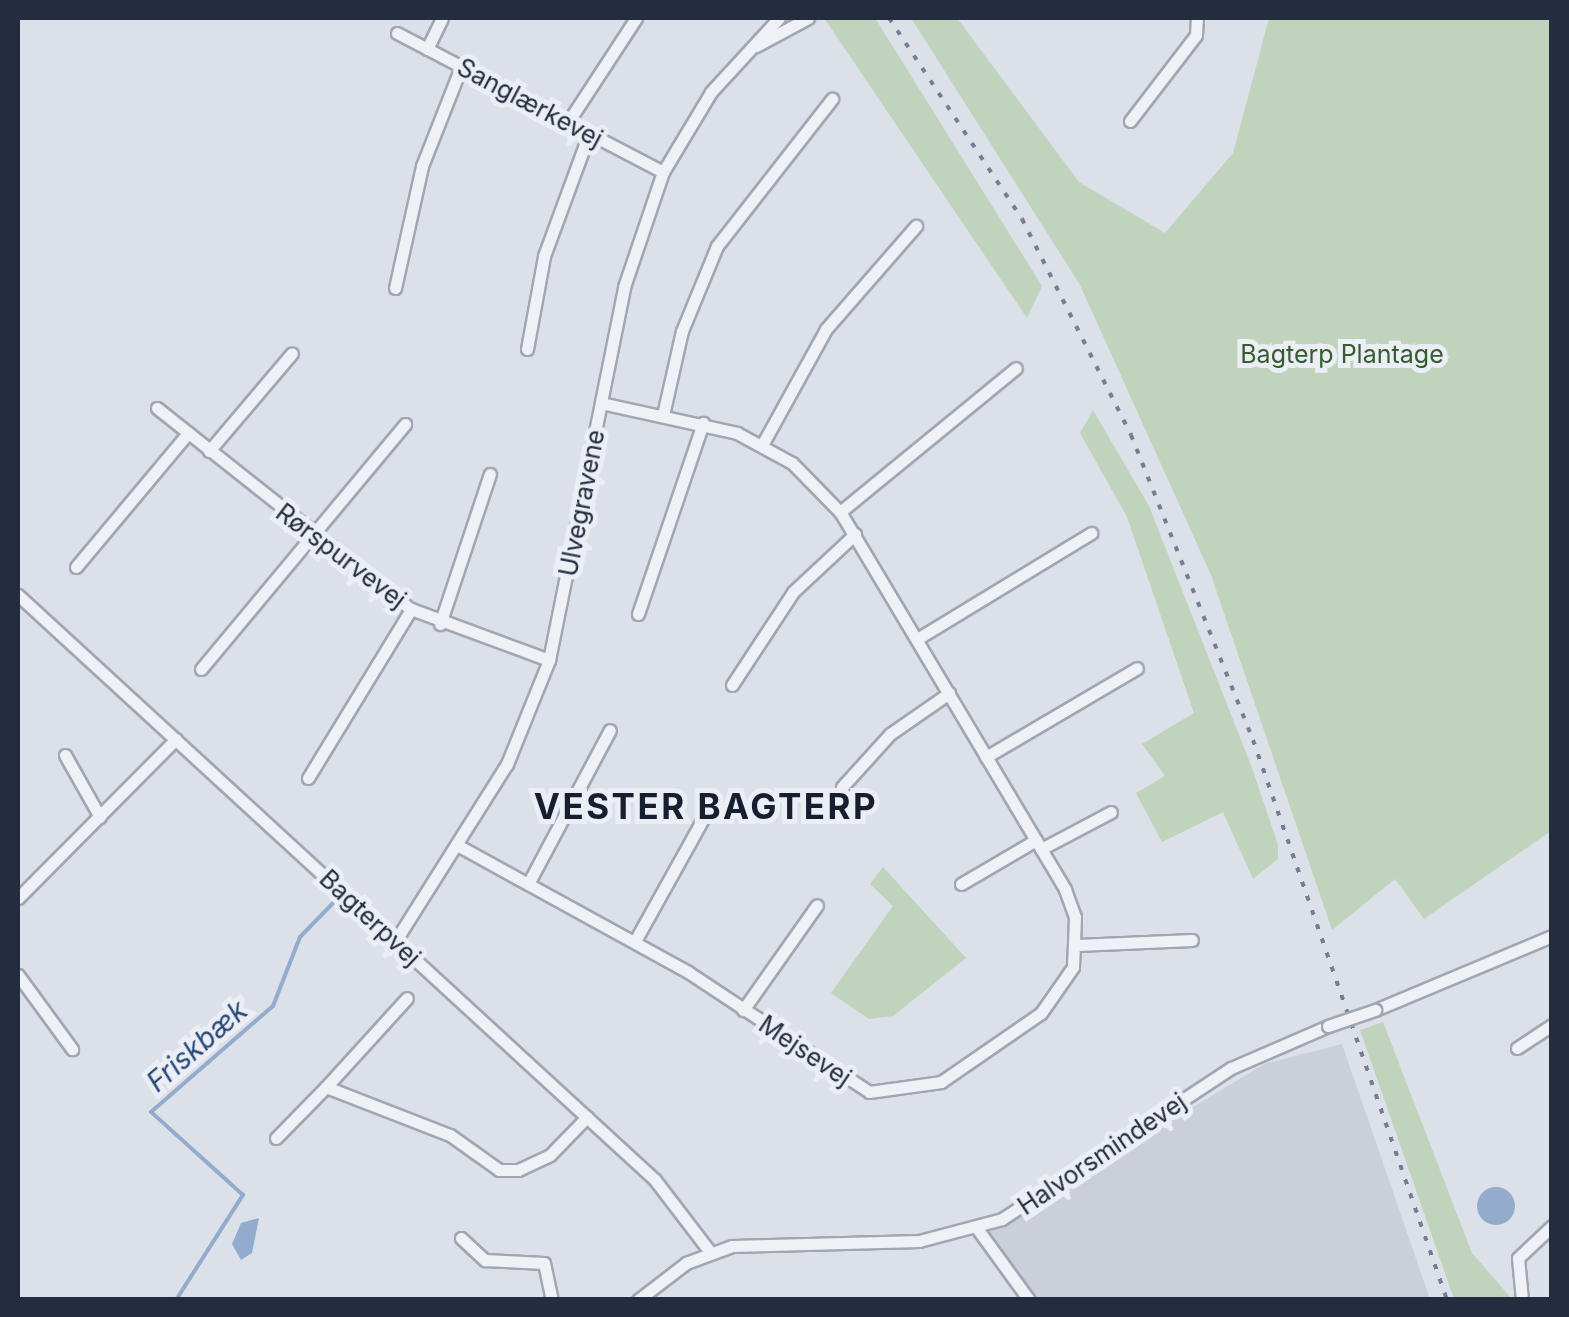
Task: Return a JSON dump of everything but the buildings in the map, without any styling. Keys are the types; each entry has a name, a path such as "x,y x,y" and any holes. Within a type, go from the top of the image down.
{"street":[{"path":"427,49 442,18"},
{"path":"570,119 636,18"},
{"name":"Ulvegravene","path":"396,940 507,764 550,660 624,287 663,172 741,57 779,18"},
{"name":"Ulvegravene","path":"741,57 808,18"},
{"path":"1130,121 1196,36 1197,18"},
{"name":"Sanglærkevej","path":"396,33 570,119 589,134 663,172"},
{"path":"395,288 422,166 460,66"},
{"path":"663,415 682,331 717,246 832,99"},
{"path":"527,349 544,256 589,134"},
{"path":"762,444 826,329 916,226"},
{"path":"209,451 292,353"},
{"path":"840,512 1016,368"},
{"path":"601,402 703,423 762,444 840,512 1071,903 1078,946 1192,940"},
{"name":"Rørspurvevej","path":"157,408 317,539 411,609 440,624 550,660"},
{"path":"638,614 703,423"},
{"path":"201,669 317,539 404,424"},
{"path":"76,567 188,432"},
{"path":"440,624 490,474"},
{"path":"732,685 793,592 855,534"},
{"path":"917,639 1092,534"},
{"name":"Bagterpvej","path":"19,600 656,1180 710,1252"},
{"path":"308,778 411,609"},
{"path":"986,757 1136,668"},
{"path":"842,787 890,734 949,693"},
{"path":"528,884 610,730"},
{"path":"18,898 176,740"},
{"path":"65,754 100,817"},
{"path":"961,884 1112,812"},
{"path":"635,941 705,815"},
{"name":"Mejsevej","path":"456,845 635,941 849,1084 915,1091 1040,1013 1067,981 1078,946"},
{"path":"743,1010 818,905"},
{"name":"Halvorsmindevej","path":"710,1252 919,1240 976,1228 1033,1202 1231,1068 1552,936"},
{"path":"18,974 72,1049"},
{"path":"276,1138 406,998"},
{"path":"1517,1048 1552,1025"},
{"path":"326,1087 450,1136 499,1170 535,1166 586,1117"},
{"path":"1522,1300 1518,1258 1552,1226"},
{"path":"976,1228 1030,1300"},
{"path":"461,1238 484,1260 544,1263 552,1300"},
{"path":"638,1300 710,1252"}],"shaded area":[{"path":"1342,1044 1430,1299 1035,1299 986,1233 1264,1064"}],"green space":[{"path":"824,18 875,18 1042,286 1027,318"},
{"name":"Bagterp Plantage","path":"911,18 957,18 1079,182 1165,233 1233,153 1269,18 1551,18 1551,831 1424,919 1395,879 1332,930 1211,575 1080,285"},
{"path":"1093,410 1149,506 1252,768 1278,845 1278,859 1253,879 1223,812 1162,842 1136,793 1165,776 1142,744 1194,713 1127,517 1080,433"},
{"path":"883,867 966,958 893,1016 869,1019 831,993 893,906 870,884"},
{"path":"1383,1022 1472,1253 1512,1299 1454,1299 1360,1030"}],"water":[{"path":"1496,1187 1510,1192 1515,1206 1510,1220 1496,1225 1482,1220 1477,1206 1482,1192"},
{"path":"259,1218 252,1253 241,1260 232,1244 241,1223"}],"waterway":[{"name":"Friskbæk","path":"176,1300 243,1195 151,1112 273,1006 300,937 334,902"}],"railway":[{"path":"889,18 1022,219 1131,435 1253,740 1447,1300"}],"district":[{"name":"VESTER BAGTERP","path":"706,806"}]}
